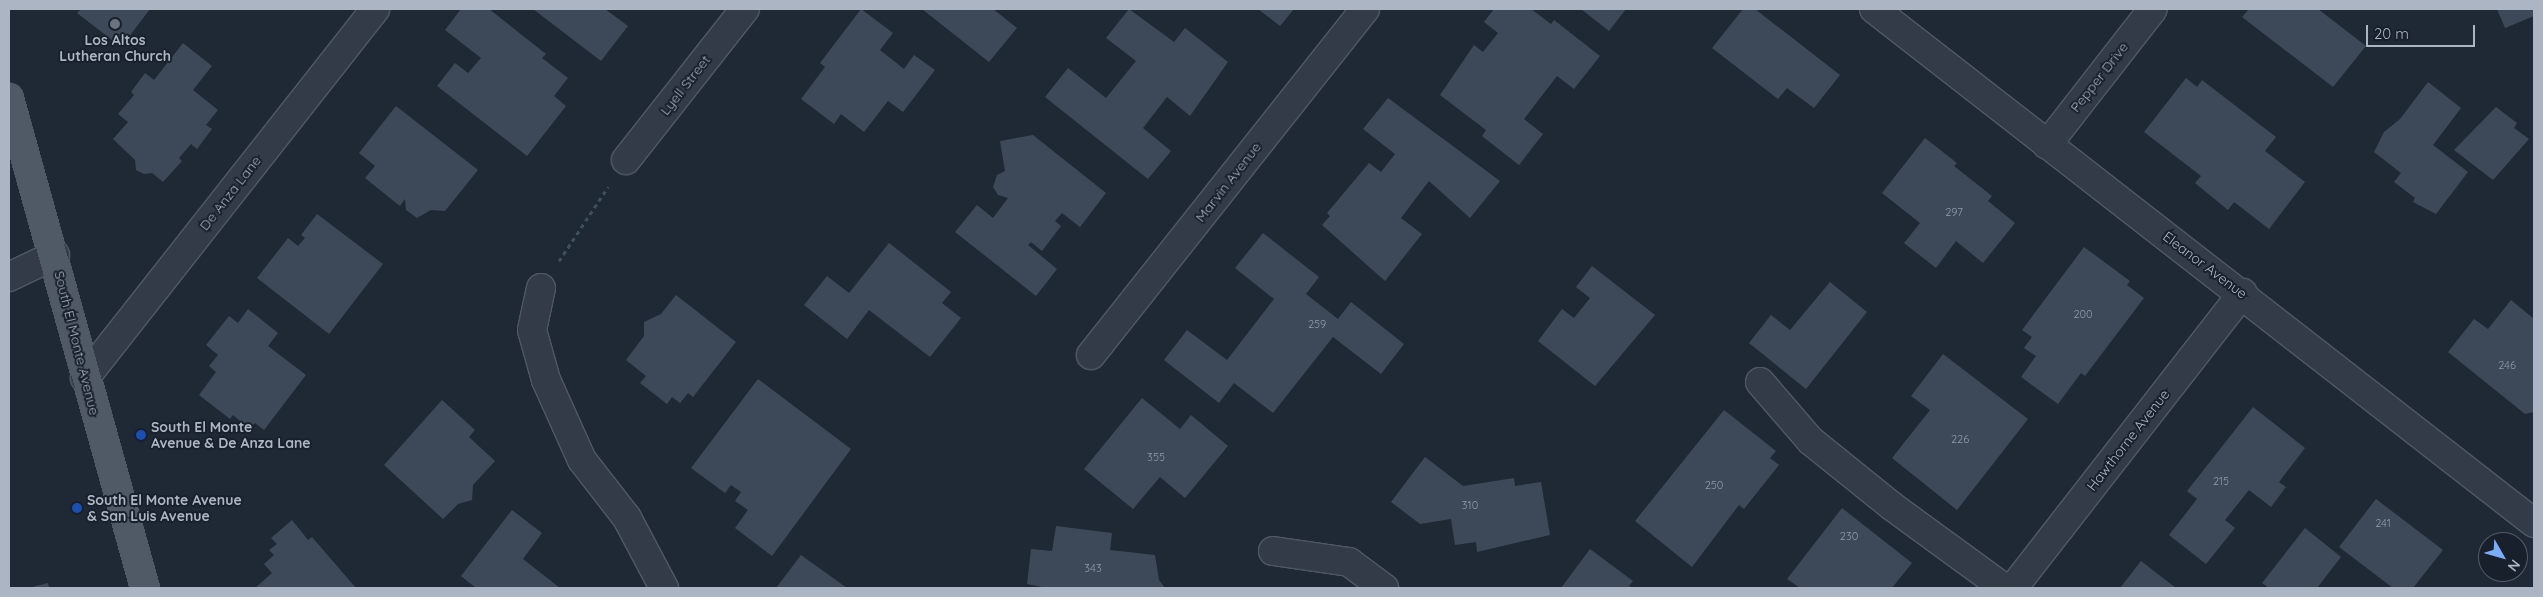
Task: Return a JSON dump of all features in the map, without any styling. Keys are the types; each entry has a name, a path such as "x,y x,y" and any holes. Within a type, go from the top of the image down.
{"main road":[{"name":"South El Monte Avenue","path":"9,98 55,255 85,378 145,588"}],"street":[{"name":"De Anza Lane","path":"85,378 375,9"},
{"name":"Lyell Street","path":"626,160 745,9"},
{"name":"Marvin Avenue","path":"1091,355 1365,9"},
{"name":"Eleanor Avenue","path":"1874,9 2047,145 2244,293 2534,523"},
{"name":"Pepper Drive","path":"2047,145 2153,9"},
{"path":"9,276 55,255"},
{"path":"540,288 532,330 546,380 582,460 627,518 664,588"},
{"name":"Hawthorne Avenue","path":"2013,588 2244,293"},
{"path":"1760,382 1811,440 1893,507 2004,588"},
{"path":"1273,551 1349,562 1384,588"}],"path":[{"path":"540,288 626,160"}],"building":[{"name":"Los Altos Lutheran Church","path":"81,9 150,9 125,42 116,35 112,40 77,13"},
{"path":"461,9 489,9 546,54 542,58 568,78 554,96 566,106 527,156 437,86 455,63 468,73 481,58 445,30"},
{"path":"533,9 605,9 628,26 601,61"},
{"path":"861,9 893,33 880,50 904,69 914,55 935,70 903,112 888,101 864,132 841,114 834,124 801,99 825,67 820,63"},
{"path":"922,9 993,9 1017,28 989,62"},
{"path":"1129,9 1174,42 1185,28 1228,62 1190,116 1167,97 1143,128 1171,151 1148,179 1045,97 1068,68 1106,98 1136,61 1106,38"},
{"path":"1258,9 1294,9 1280,26"},
{"path":"1494,9 1531,9 1551,24 1554,20 1600,56 1574,89 1557,76 1524,119 1543,134 1519,165 1482,136 1486,130 1440,95 1474,45 1483,52 1498,33 1484,22"},
{"path":"1581,9 1626,9 1609,31"},
{"path":"1743,9 1755,9 1840,75 1814,108 1787,88 1778,99 1712,48"},
{"path":"2249,9 2318,9 2366,46 2333,87 2242,17"},
{"path":"2497,9 2534,9 2534,16 2505,28"},
{"path":"183,43 212,66 193,90 218,110 206,125 212,129 197,149 191,144 179,158 182,161 163,182 152,173 144,174 136,170 135,160 113,139 128,122 118,114 134,95 131,92 145,73 154,80"},
{"path":"2186,78 2197,87 2202,80 2276,137 2265,151 2305,182 2269,229 2234,202 2228,210 2195,183 2201,176 2144,132"},
{"path":"2428,82 2461,108 2433,145 2468,172 2436,214 2413,202 2415,198 2394,182 2401,173 2374,152 2384,132 2400,119"},
{"path":"1388,98 1500,181 1470,218 1429,181 1401,218 1422,234 1385,281 1322,225 1330,216 1327,213 1369,163 1381,172 1395,154 1363,129"},
{"path":"396,106 478,170 445,211 431,210 417,218 406,210 405,199 400,206 365,178 375,166 359,153"},
{"path":"2496,107 2517,123 2514,128 2529,139 2493,180 2454,150"},
{"path":"1033,135 1106,193 1080,227 1062,213 1055,221 1061,226 1042,251 1031,242 1028,245 1057,269 1036,296 955,232 977,205 993,218 1008,198 998,195 993,187 997,175 1005,171 1000,141"},
{"path":"1925,138 1957,163 1954,166 1992,196 1988,201 2015,223 1983,263 1956,241 1936,268 1904,243 1920,223 1882,193"},
{"path":"317,214 383,264 329,334 257,278 288,238 298,246 305,238 301,235"},
{"path":"1263,233 1319,277 1306,294 1338,319 1351,302 1404,344 1381,374 1333,337 1273,413 1234,383 1219,403 1164,360 1187,330 1227,360 1274,299 1235,268"},
{"path":"889,243 951,292 942,303 961,318 930,357 869,310 847,339 804,305 827,276 849,293"},
{"path":"2084,247 2130,281 2127,285 2144,298 2085,376 2081,373 2058,404 2021,377 2036,356 2024,348 2032,337 2022,330"},
{"path":"1592,266 1655,315 1595,386 1538,341 1562,309 1574,318 1590,298 1576,287"},
{"path":"1830,282 1867,312 1806,389 1749,343 1771,315 1790,330"},
{"path":"676,295 736,342 693,397 688,393 680,403 672,397 667,404 640,383 646,376 626,360 644,336 644,322 661,314"},
{"path":"2511,300 2534,319 2534,412 2525,414 2448,352 2474,319 2488,329"},
{"path":"248,309 278,333 268,346 306,375 264,430 255,423 250,429 233,415 230,419 199,395 216,372 209,366 218,355 206,345 229,316 238,323"},
{"path":"1943,354 2028,419 1957,510 1892,458 1930,410 1911,396"},
{"path":"758,379 851,449 772,556 735,528 748,510 735,501 741,492 731,485 725,493 691,468"},
{"path":"1142,398 1180,429 1191,415 1228,446 1185,498 1160,477 1133,509 1084,469"},
{"path":"442,400 475,430 469,437 495,461 473,485 472,500 458,504 443,519 384,465"},
{"path":"2253,407 2305,448 2279,482 2286,487 2271,507 2249,490 2225,520 2235,528 2206,564 2169,535 2197,499 2187,491"},
{"path":"1724,410 1776,451 1770,458 1779,465 1744,509 1739,505 1692,567 1635,521"},
{"path":"1425,457 1463,486 1514,478 1515,486 1541,482 1550,535 1477,552 1476,542 1455,545 1451,519 1420,524 1391,502"},
{"path":"2376,499 2443,550 2413,588 2393,588 2339,547"},
{"path":"1842,508 1912,563 1892,588 1800,588 1787,579"},
{"path":"512,510 542,533 523,559 560,588 476,588 461,576"},
{"path":"292,520 308,540 312,537 356,588 255,588 272,573 264,564 274,555 269,550 277,544 271,538"},
{"path":"1056,526 1112,533 1110,550 1155,555 1159,580 1165,588 1047,588 1027,584 1031,549 1052,551"},
{"path":"2305,528 2341,557 2317,588 2269,588 2262,583"},
{"path":"1590,549 1633,581 1629,586 1633,588 1561,588"},
{"path":"801,555 847,588 776,588"},
{"path":"2141,561 2176,588 2120,588"},
{"path":"48,583 49,588 28,588"}],"place":[{"name":"Los Altos Lutheran Church","path":"115,24"},
{"name":"South El Monte Avenue & De Anza Lane","path":"141,435"},
{"name":"South El Monte Avenue & San Luis Avenue","path":"77,508"}]}
